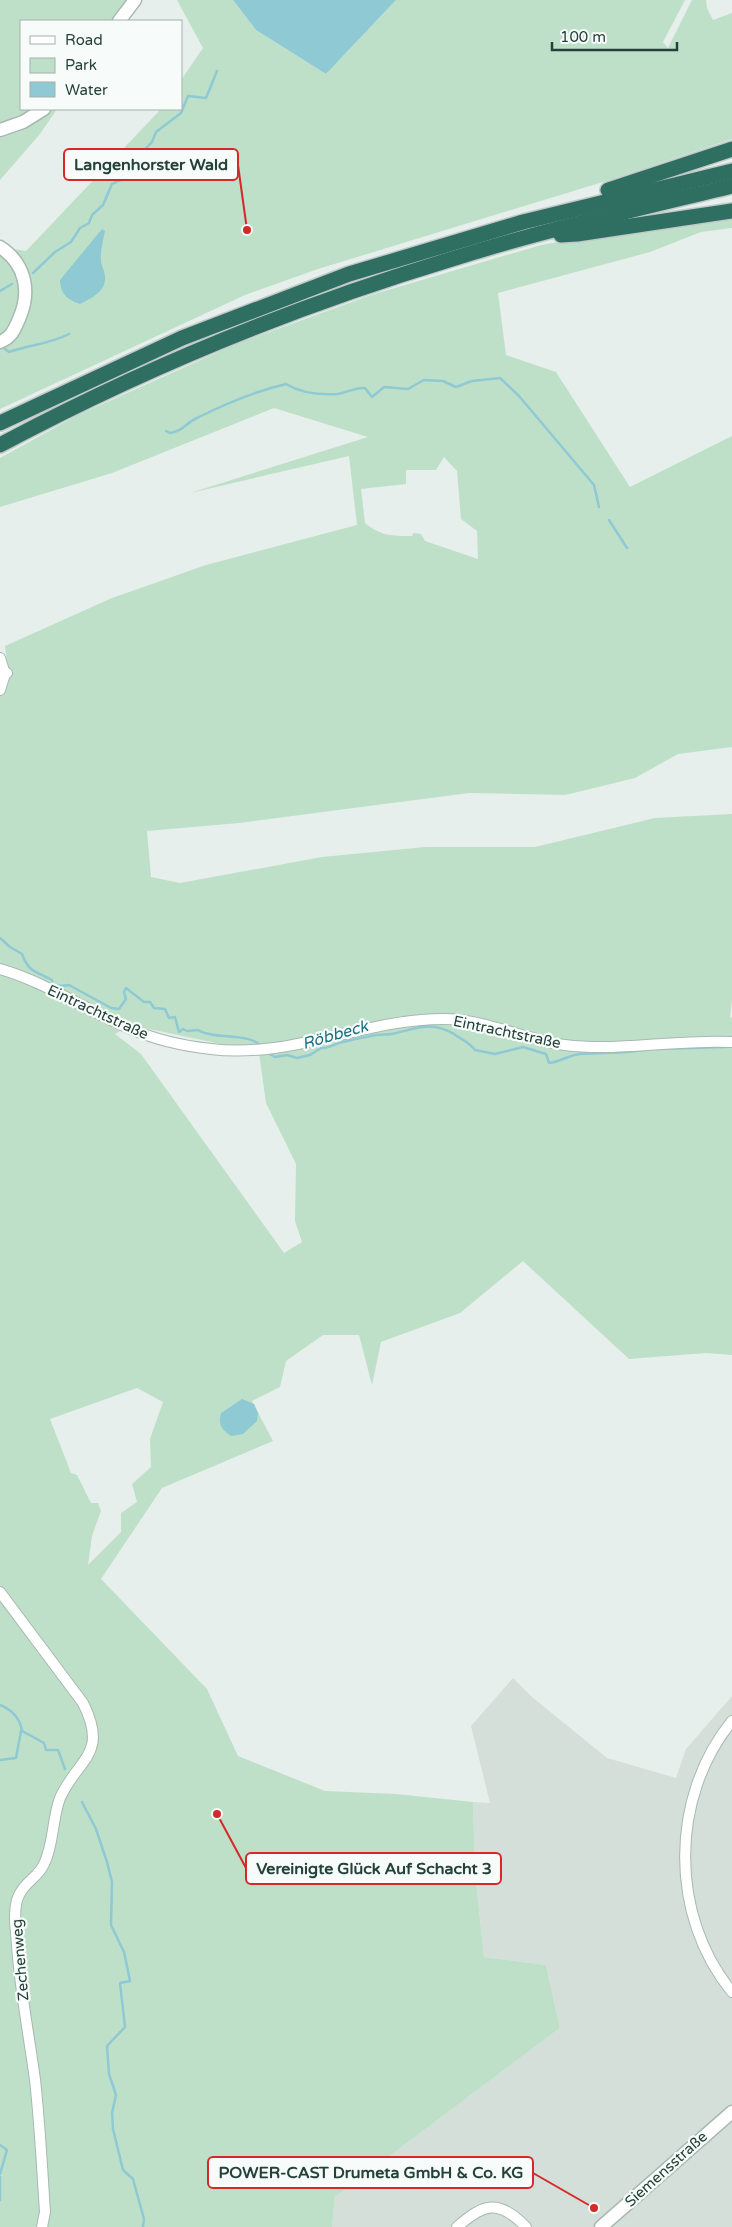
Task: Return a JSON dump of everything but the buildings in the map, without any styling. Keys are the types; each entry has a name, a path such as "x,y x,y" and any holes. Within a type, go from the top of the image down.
{"highway":[{"path":"523,222 564,203 607,191 732,149"},
{"path":"0,423 182,338 349,274 523,222 732,171"},
{"path":"0,445 107,391 188,354 263,323 376,282 529,236 732,186"},
{"path":"529,236 577,234 732,211"}],"street":[{"path":"120,20 136,0"},
{"path":"0,130 23,122 42,110"},
{"path":"0,248 17,263 24,277 26,296 25,305 13,333 7,339 0,342"},
{"path":"0,658 6,674 0,690"},
{"name":"Eintrachtstraße","path":"0,969 62,994 146,1035 165,1041 212,1049 259,1050 394,1023 445,1019 469,1022 540,1041 572,1046 732,1042"},
{"name":"Zechenweg","path":"0,1592 83,1703 89,1714 93,1732 90,1753 60,1798 44,1866 21,1889 16,1901 15,1920 19,1972 37,2106 45,2212 42,2227"},
{"path":"732,1721 718,1738 697,1782 688,1818 685,1871 692,1911 700,1938 713,1965 732,1992"},
{"name":"Siemensstraße","path":"601,2227 732,2112"},
{"path":"457,2227 479,2210 488,2208 505,2210 512,2213 526,2227"}],"shaded area":[{"path":"513,1678 532,1697 607,1758 676,1778 686,1749 732,1696 732,2227 332,2227 335,2197 560,2028 546,1965 484,1957 475,1872 473,1802 490,1803 471,1726"}],"green space":[{"path":"0,0 130,0 119,20 20,20 20,110 56,110 40,134 0,180"},
{"path":"177,0 233,0 256,30 326,74 396,0 685,0 663,42 668,48 692,0 706,0 707,8 713,20 732,13 732,139 616,178 318,269 245,295 0,409 0,247 26,251 160,110 182,110 182,79 203,48"},
{"path":"732,213 732,228 701,232 650,252 498,293 506,355 556,372 630,487 732,436 732,747 678,754 635,778 565,795 469,793 239,823 147,831 151,877 180,883 322,857 425,847 535,847 655,818 732,814 732,999 730,1017 732,1018 732,1355 706,1353 629,1359 523,1261 460,1313 381,1342 372,1385 359,1335 323,1335 286,1361 280,1387 252,1401 273,1441 162,1488 101,1579 207,1689 238,1756 325,1791 396,1794 473,1802 475,1872 484,1957 546,1965 560,2028 335,2197 332,2227 0,2227 0,684 9,679 5,646 112,598 206,565 357,525 349,456 190,493 368,437 274,408 112,473 0,507 0,458 76,416 236,344 371,295 541,245","holes":["444,457 457,471 461,519 477,531 478,559 425,541 421,534 413,533 412,536 387,534 376,531 365,523 361,489 406,484 406,470 436,470","130,1025 240,1048 258,1046 266,1103 296,1164 295,1221 302,1242 284,1253 141,1054 115,1034","137,1388 163,1402 150,1439 151,1467 132,1484 137,1502 121,1513 121,1532 88,1565 92,1536 101,1511 98,1503 91,1503 77,1475 71,1473 50,1419"]}],"water":[{"path":"233,0 396,0 326,74 256,30"},
{"path":"102,229 105,231 101,262 105,282 97,294 80,304 63,293 60,280"},
{"path":"242,1399 254,1404 258,1413 257,1421 243,1434 231,1436 221,1426 221,1413"}],"waterway":[{"path":"33,273 55,252 71,242 80,228 89,223 92,215 103,205 112,184 125,178 127,168 152,142 156,132 181,113 188,96 206,98 217,71"},
{"path":"0,291 12,284"},
{"path":"5,349 9,352 69,334"},
{"path":"166,431 170,433 175,432 193,420 230,403 263,390 286,384 311,393 324,394 337,394 365,388 372,397 384,387 408,389 424,380 443,381 456,387 472,381 500,378 519,396 594,485 599,507"},
{"path":"609,520 627,548"},
{"name":"Röbbeck","path":"0,938 22,954 30,968 52,980 53,984 60,986 69,985 111,1008 119,1009 126,999 124,992 126,988 144,1002 150,1002 154,1008 165,1009 169,1018 175,1017 179,1032 183,1029 187,1031 198,1030 213,1035 240,1037 261,1046"},
{"name":"Röbbeck","path":"266,1052 275,1057 287,1055 297,1058 310,1055 321,1048 327,1048 351,1040 423,1027 438,1027 445,1030 468,1043 475,1050 495,1054 523,1047 546,1054 549,1063 580,1054 643,1050"},
{"name":"Röbbeck","path":"656,1049 726,1047"},
{"path":"0,1705 15,1715 22,1731 44,1743 46,1750 58,1750 65,1769"},
{"path":"0,1760 16,1758 21,1731"},
{"path":"82,1802 96,1829 107,1862 112,1882 111,1925 124,1952 130,1981 120,1983 125,2027 107,2046 109,2074 116,2095 112,2113 113,2129 123,2170 133,2179 144,2219 143,2227"},
{"path":"0,2145 7,2150 0,2174"},
{"path":"0,2177 0,2200"}],"place":[{"name":"Langenhorster Wald","path":"247,230"},
{"name":"Vereinigte Glück Auf Schacht 3","path":"217,1814"},
{"name":"POWER-CAST Drumeta GmbH & Co. KG","path":"594,2208"}]}
